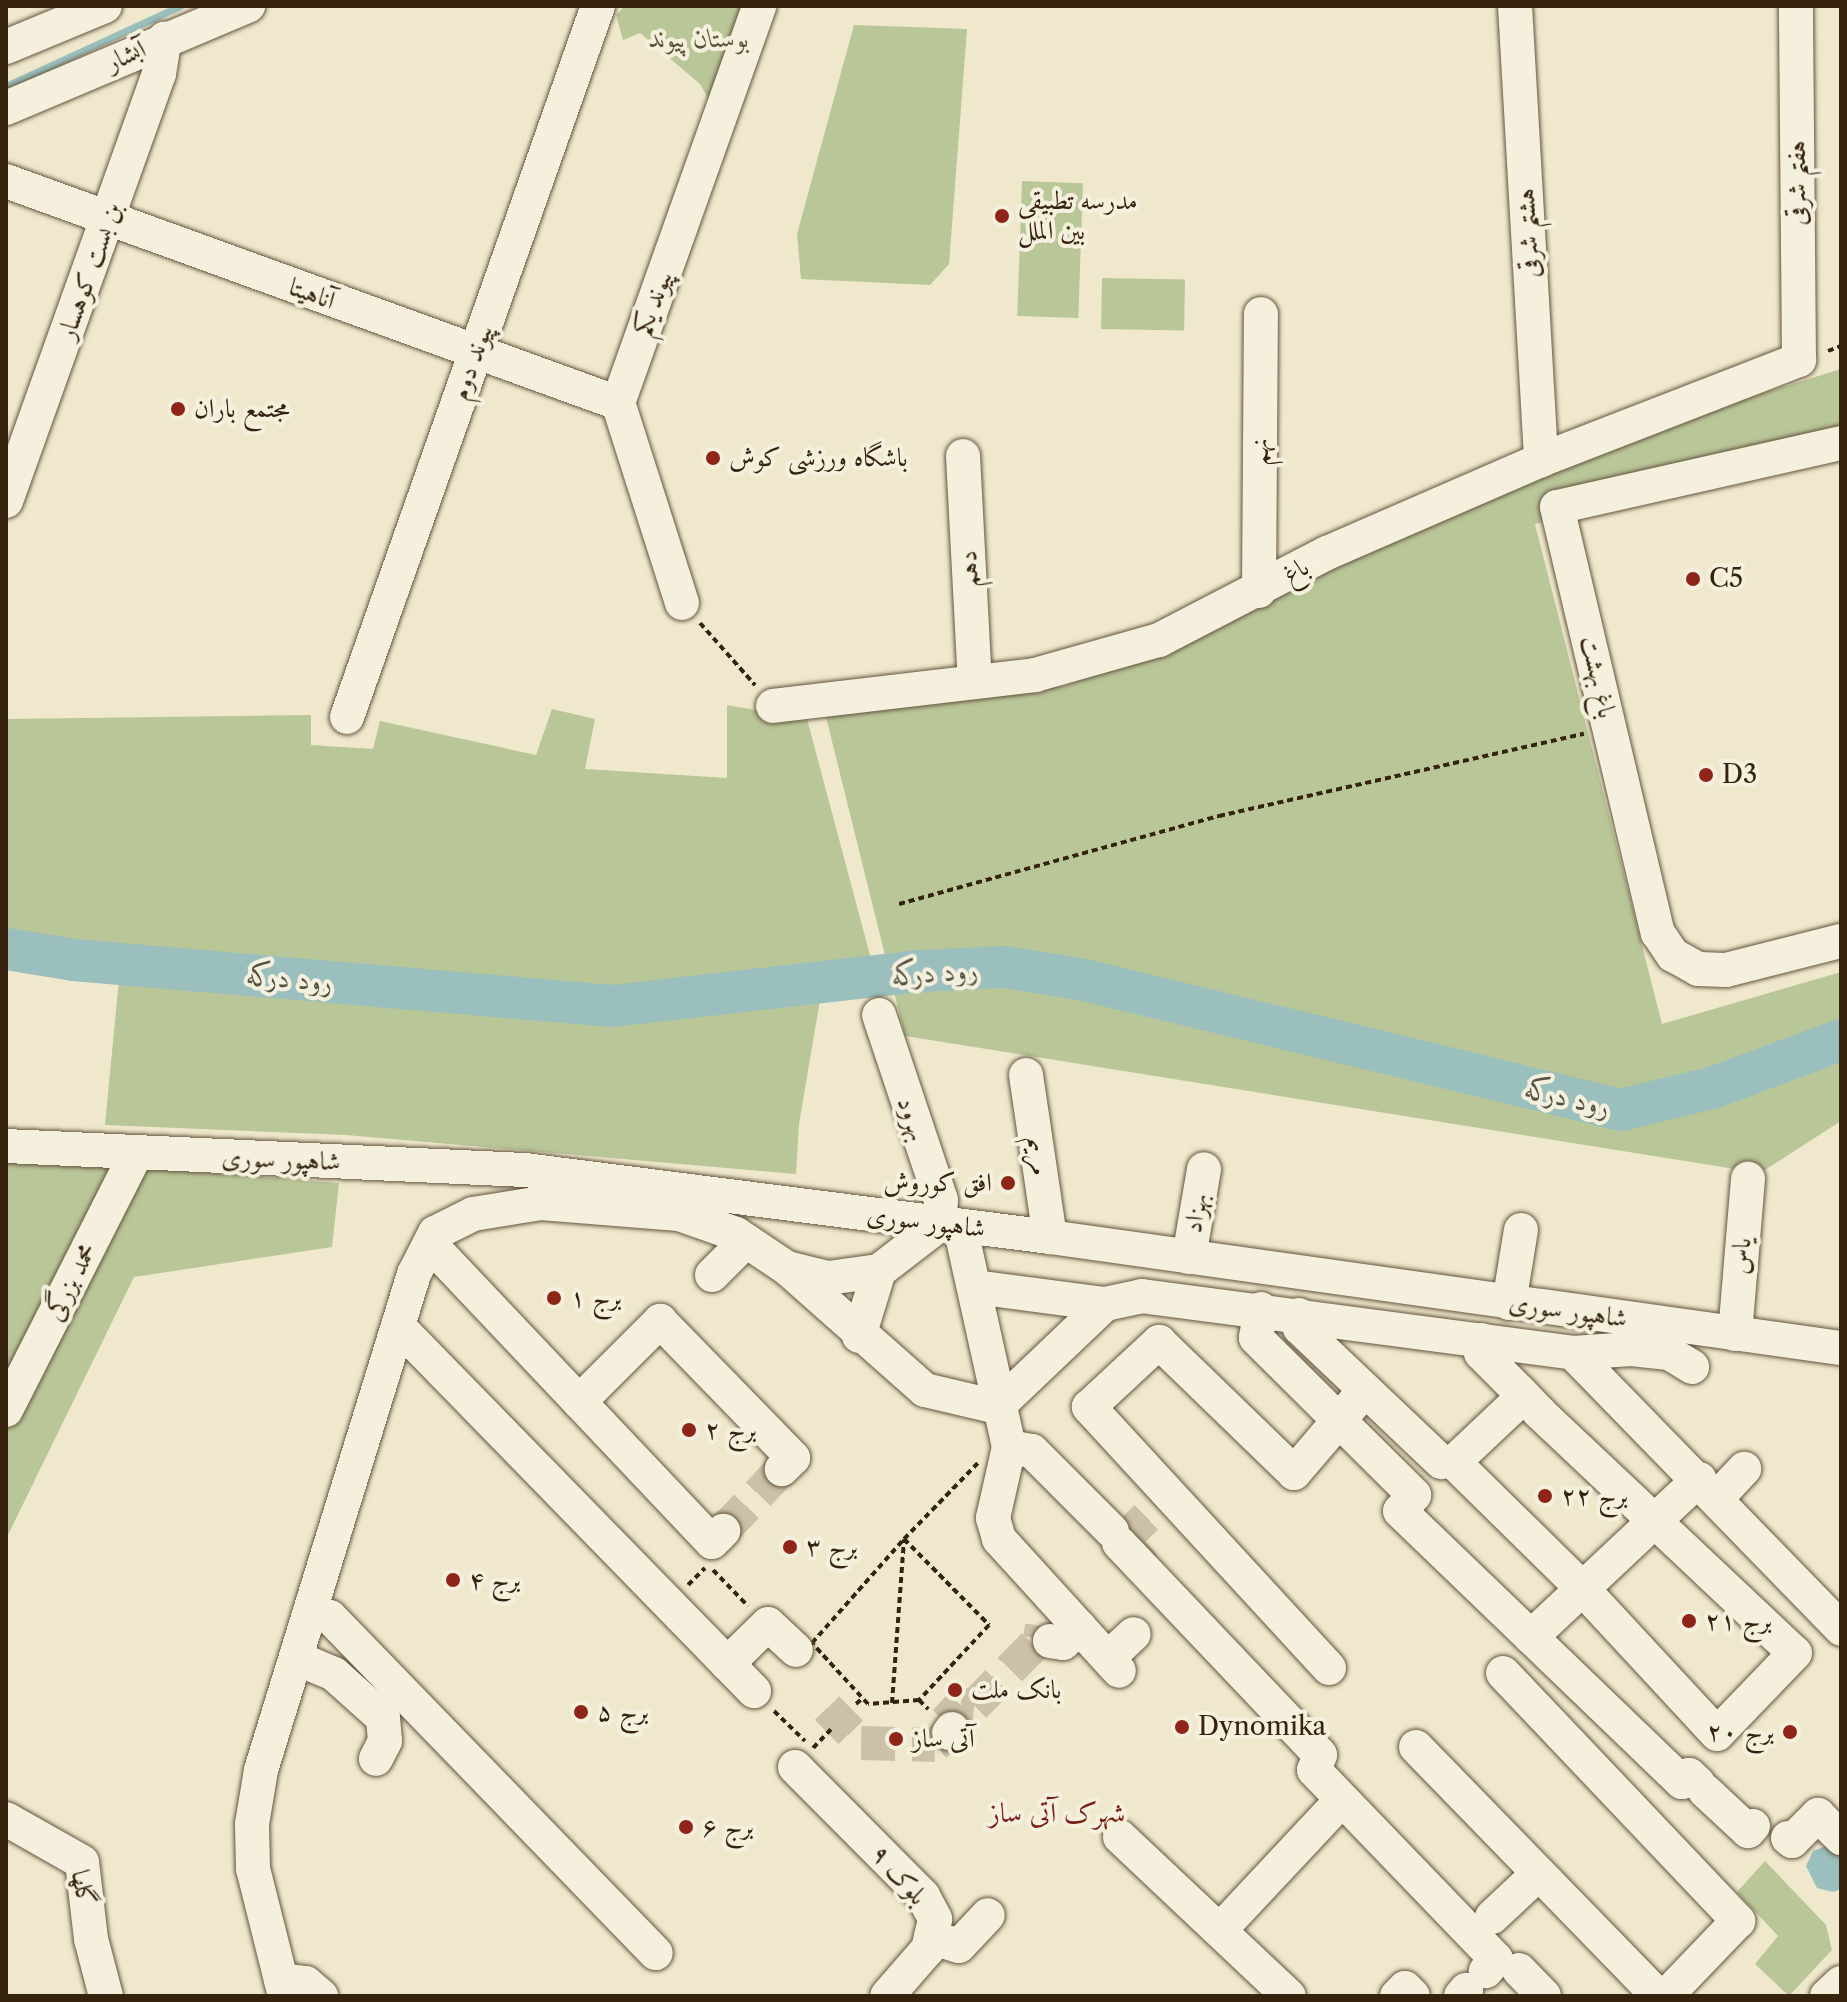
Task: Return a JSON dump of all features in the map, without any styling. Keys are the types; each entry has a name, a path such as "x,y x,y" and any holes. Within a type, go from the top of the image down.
{"street":[{"path":"6,47 105,6"},
{"name":"آبشار","path":"6,108 165,38 248,6"},
{"name":"پیوند دوم","path":"347,717 598,6"},
{"name":"پیوند یکم","path":"618,403 759,6"},
{"name":"هشتم شرقی","path":"1515,6 1541,460"},
{"name":"هفتم شرقی","path":"1796,6 1799,360"},
{"name":"بن بست کوهسار","path":"6,501 159,74 165,38"},
{"name":"آناهیتا","path":"6,181 475,354 618,403"},
{"name":"نهم","path":"1259,591 1261,314"},
{"name":"باغ","path":"773,706 1035,675 1159,640 1259,591 1327,553 1541,460 1799,360"},
{"path":"618,403 682,603"},
{"name":"باغ بهشت","path":"1841,443 1557,507 1658,933 1673,955 1698,969 1726,970 1841,941"},
{"name":"دهم","path":"963,456 975,682"},
{"name":"بهرود","path":"879,1015 941,1200 975,1287 997,1407 1009,1447"},
{"name":"مریم","path":"1026,1075 1050,1237"},
{"name":"شاهپور سوری","path":"6,1146 525,1170 1050,1237 1841,1348"},
{"name":"محمد بزرگی","path":"6,1410 136,1154"},
{"name":"بهزاد","path":"1189,1257 1204,1169"},
{"name":"یاس","path":"1735,1334 1748,1179"},
{"path":"321,1996 306,1983 283,1988 253,1869 252,1824 261,1770 414,1274 435,1233 473,1214 541,1203 679,1214 746,1241 787,1268 859,1336 925,1390 997,1407 1105,1304"},
{"path":"787,1268 828,1278 879,1271 950,1225"},
{"path":"1509,1303 1521,1230"},
{"path":"712,1275 746,1241"},
{"path":"430,1244 712,1542 723,1531"},
{"path":"859,1336 879,1271"},
{"path":"975,1287 1105,1304 1142,1296 1191,1300 1573,1353 1656,1351 1692,1367"},
{"path":"1169,1335 1184,1319 1191,1300"},
{"path":"1261,1309 1256,1338 1337,1424 1414,1495 1400,1511 1682,1782 1689,1775 1748,1831 1772,1830 1792,1841 1818,1815 1841,1838"},
{"path":"1299,1315 1300,1328 1441,1462"},
{"path":"579,1402 660,1321 793,1458 782,1469"},
{"path":"398,1326 754,1691"},
{"path":"1481,1340 1481,1353 1524,1396 1795,1653 1717,1734 1582,1588 1454,1462 1524,1396"},
{"path":"1329,1668 1089,1407 1159,1342 1294,1473 1364,1391"},
{"path":"1573,1353 1708,1488 1841,1629"},
{"path":"1155,1616 1113,1664 1057,1623 999,1539 993,1518 1009,1447 1032,1451 1116,1537 1155,1616 1320,1755 1314,1770 1496,1959 1483,1982 1544,1996"},
{"path":"1531,1637 1582,1588 1708,1488 1744,1469"},
{"path":"310,1611 330,1617 656,1953"},
{"path":"727,1664 768,1624 796,1650"},
{"path":"296,1658 334,1674 383,1718 385,1741 376,1759"},
{"path":"1503,1673 1738,1921 1666,1996"},
{"path":"1416,1747 1658,1996"},
{"name":"بلوک ۹","path":"803,1758 923,1896 935,1919 928,1949 887,1996"},
{"path":"1221,1929 1337,1805"},
{"name":"گلها","path":"6,1819 82,1862 91,1939 106,1996"},
{"path":"1120,1837 1289,1996"},
{"path":"1492,1917 1539,1873"},
{"path":"931,1937 959,1946 988,1915"},
{"path":"1827,1996 1841,1983"},
{"path":"1397,1996 1405,1988 1413,1996"}],"path":[{"path":"682,603 773,706"},
{"path":"899,904 1219,816 1610,728"},
{"path":"904,1539 989,1625 919,1700 868,1704 812,1643 904,1539 955,1483"},
{"path":"891,1704 904,1539"},
{"path":"708,1565 748,1606"},
{"path":"754,1691 803,1758"},
{"path":"856,1704 863,1698"},
{"path":"919,1700 943,1724"}],"green space":[{"name":"بوستان پیوند","path":"625,6 748,6 711,103 700,84 640,33 623,40 616,15"},
{"path":"854,25 967,29 949,264 930,285 801,279 797,234"},
{"path":"1022,181 1083,183 1078,318 1017,316"},
{"path":"1102,278 1185,279 1184,330 1101,329"},
{"path":"1841,369 1841,449 1535,524 1662,1024 1841,972 1841,1121 1760,1173 905,1036 826,717 1066,686 1667,423"},
{"path":"727,705 807,719 879,989 820,1000 799,1124 796,1174 346,1135 105,1125 122,948 6,931 6,719 311,715 311,745 373,749 380,721 536,755 552,709 595,719 585,769 727,778"},
{"path":"6,1158 339,1183 332,1247 134,1277 6,1539"},
{"path":"1765,1861 1826,1925 1832,1950 1789,1996 1755,1964 1778,1936 1737,1892"}],"water":[{"path":"1829,1845 1841,1849 1841,1889 1833,1892 1817,1888 1806,1866 1813,1851"}],"waterway":[{"path":"6,86 180,6"},
{"name":"رود درکه","path":"6,949 74,960 612,1006 921,971 1004,967 1080,979 1621,1110 1715,1087 1841,1040"}],"tunnel":[{"path":"723,1531 782,1469"},
{"path":"1145,1566 1122,1541 1169,1495"},
{"path":"827,1708 861,1743 935,1745 949,1733 945,1722 961,1705 974,1706 1040,1639 1042,1626"}],"place":[{"name":"مدرسه تطبیقی بین الملل","path":"1002,216"},
{"name":"مجتمع باران","path":"178,409"},
{"name":"باشگاه ورزشی کوش","path":"713,458"},
{"name":"C5","path":"1693,579"},
{"name":"D3","path":"1706,775"},
{"name":"افق کوروش","path":"1008,1183"},
{"name":"برج ۱","path":"554,1298"},
{"name":"برج ۲","path":"689,1430"},
{"name":"برج ۲۲","path":"1545,1496"},
{"name":"برج ۳","path":"790,1547"},
{"name":"برج ۴","path":"453,1580"},
{"name":"برج ۲۱","path":"1689,1621"},
{"name":"بانک ملت","path":"955,1690"},
{"name":"برج ۵","path":"581,1712"},
{"name":"Dynomika","path":"1182,1727"},
{"name":"برج ۲۰","path":"1790,1732"},
{"name":"آتی ساز","path":"896,1739"},
{"name":"برج ۶","path":"686,1827"}],"district":[{"name":"شهرک آتی ساز","path":"1057,1812"}]}
